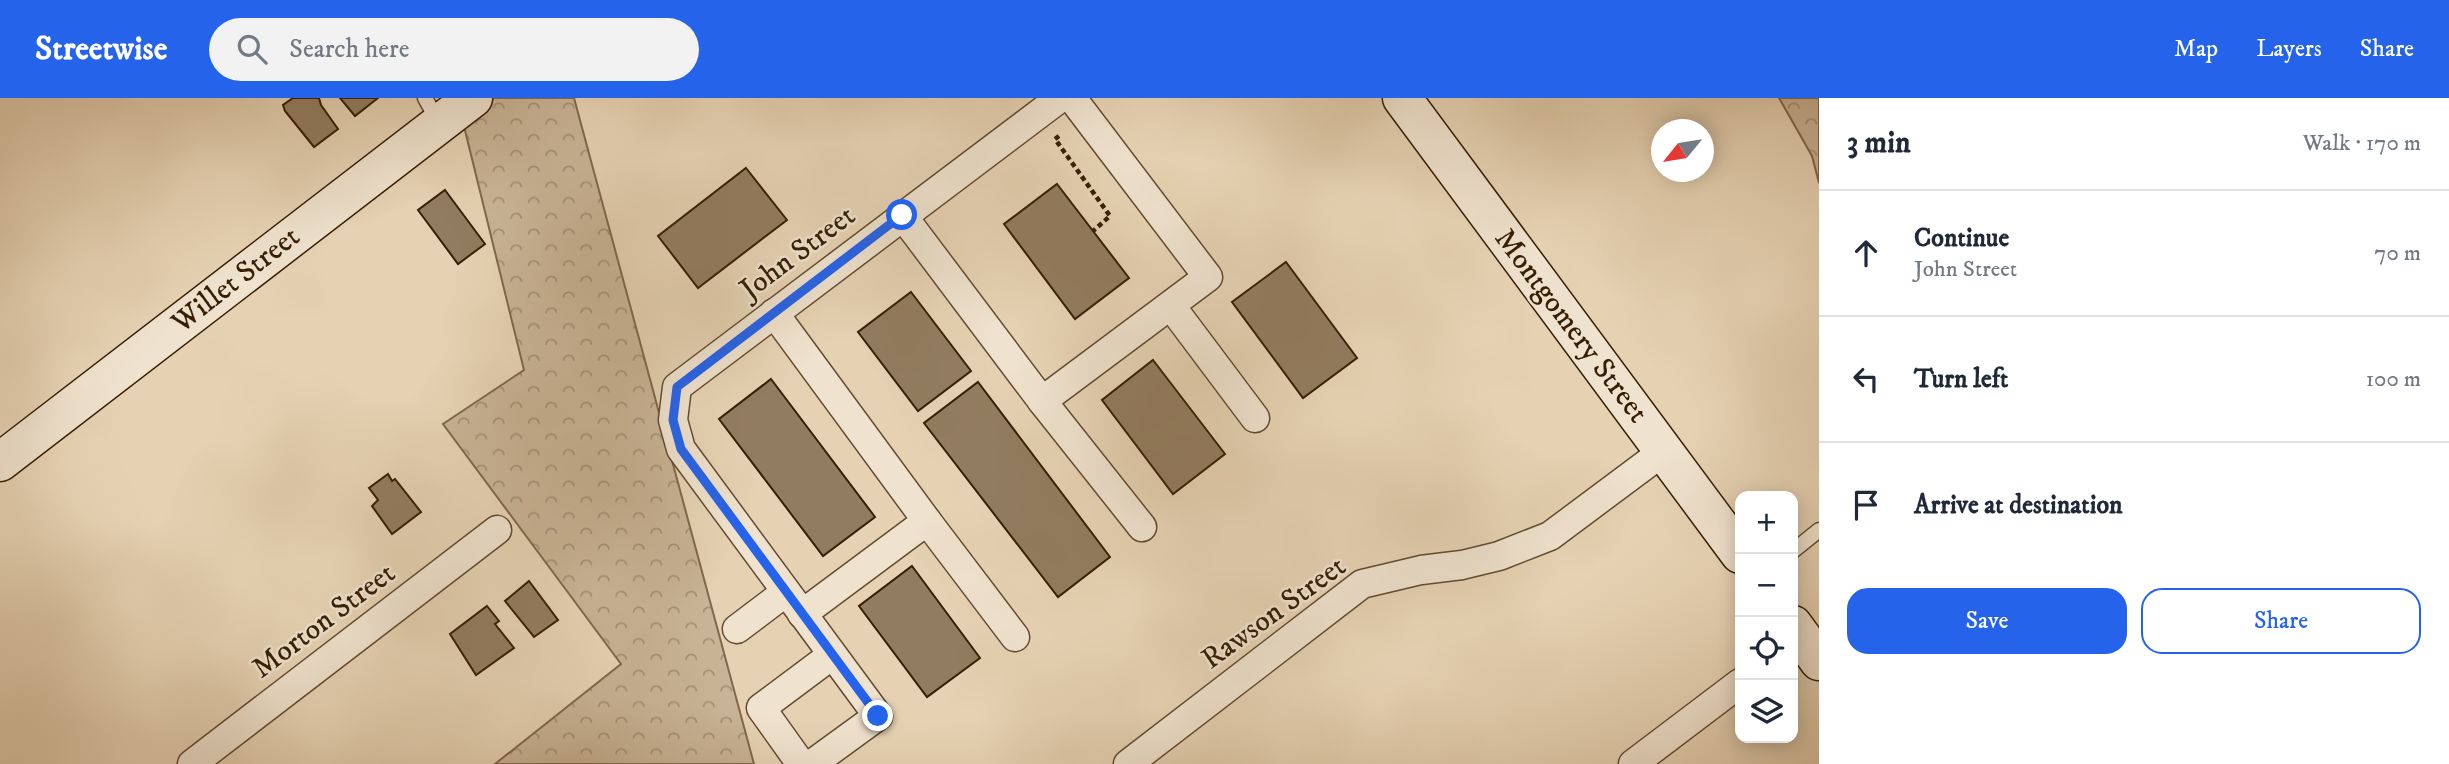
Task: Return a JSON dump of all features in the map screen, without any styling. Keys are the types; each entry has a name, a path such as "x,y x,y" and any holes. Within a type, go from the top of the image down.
{"street":[{"name":"Willet Street","path":"0,462 432,111 473,98"},
{"name":"John Street","path":"794,603 681,449 673,420 677,387 1060,98"},
{"path":"1042,401 1208,277 1072,98"},
{"name":"Montgomery Street","path":"1402,98 1735,547"},
{"path":"902,215 1042,401 1142,527"},
{"path":"1171,306 1255,418"},
{"path":"774,313 1014,637"},
{"name":"Rawson Street","path":"1128,764 1362,584 1422,569 1462,565 1499,556 1550,536 1664,452"},
{"path":"737,629 794,603 927,521"},
{"name":"Morton Street","path":"192,764 497,530"},
{"path":"794,603 878,716 812,764"},
{"path":"801,764 761,708 832,655"},
{"path":"1633,764 1735,687"}],"lane":[{"path":"1798,547 1819,530"}],"path":[{"path":"1063,133 1055,139 1110,216 1093,231"}],"green space":[{"path":"467,98 574,98 754,764 495,764 621,664 443,424 524,370 459,106"},
{"path":"1779,98 1819,98 1819,183 1812,156"}],"building":[{"path":"293,98 319,98 338,129 314,147 285,111 283,105"},
{"path":"340,98 378,98 355,116"},
{"path":"746,168 787,220 698,288 658,236"},
{"path":"1057,184 1129,278 1075,319 1004,224"},
{"path":"445,190 485,244 458,264 418,210"},
{"path":"1286,262 1357,358 1303,398 1232,302"},
{"path":"911,292 971,371 918,411 858,332"},
{"path":"1153,360 1225,454 1173,494 1102,400"},
{"path":"771,379 875,517 823,556 719,419"},
{"path":"978,382 1110,557 1058,597 924,423"},
{"path":"388,474 421,512 392,534 372,506 378,500 369,488"},
{"path":"912,566 980,658 927,697 859,606"},
{"path":"529,581 558,620 534,637 505,601"},
{"path":"487,606 499,621 495,624 514,648 476,675 450,634"}],"route":[{"path":"878,716 681,449 673,420 677,387 902,215"}]}
